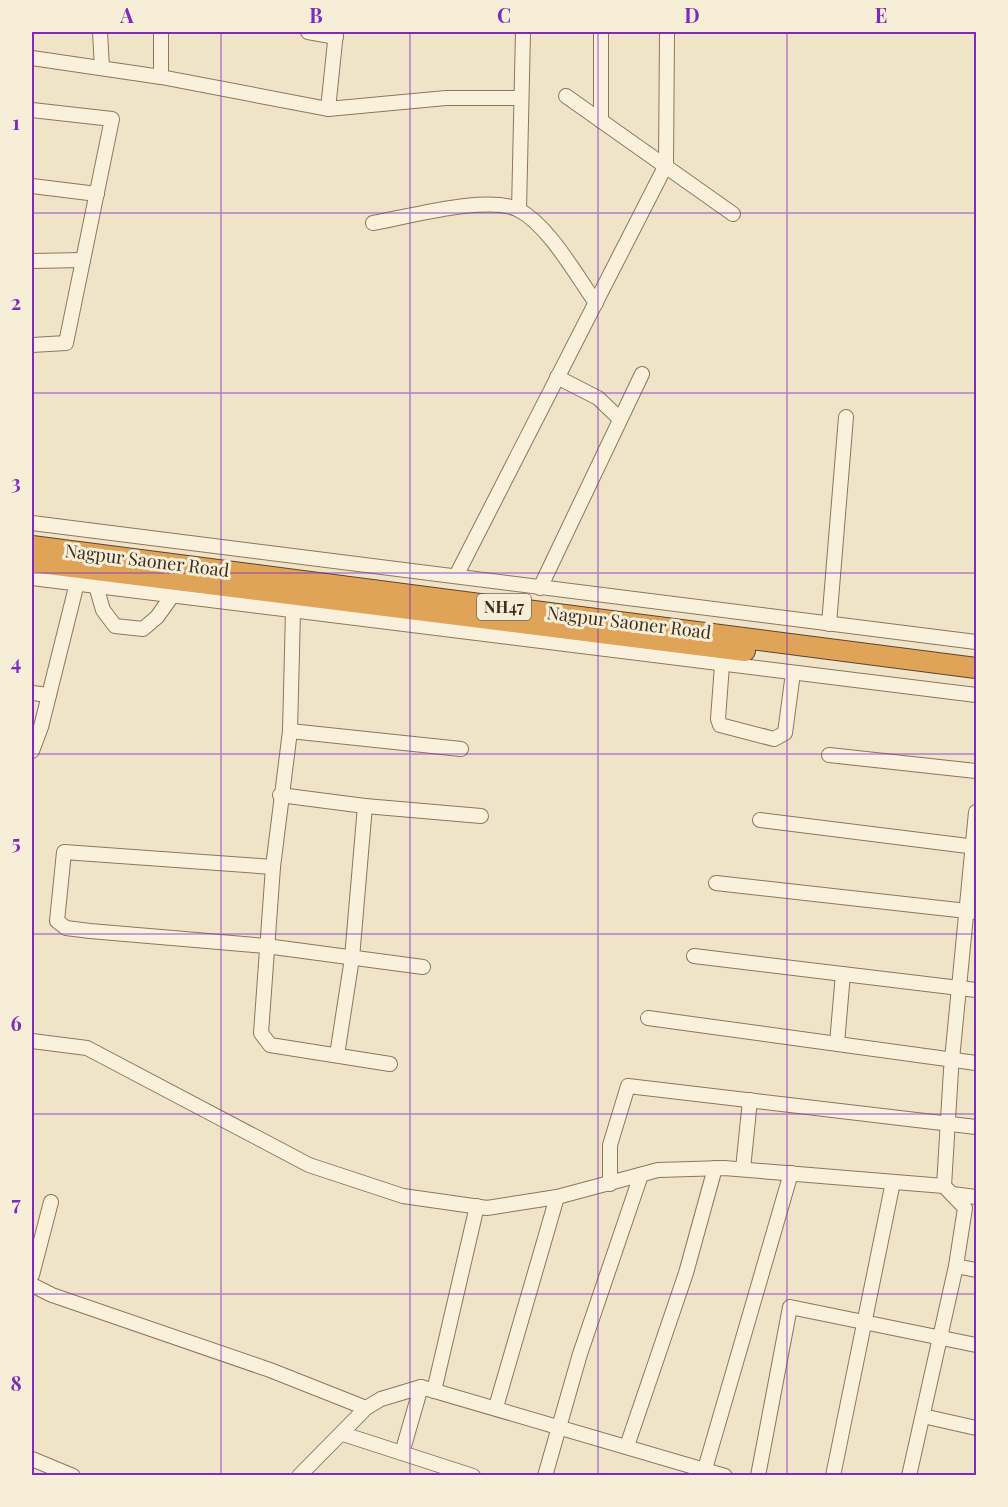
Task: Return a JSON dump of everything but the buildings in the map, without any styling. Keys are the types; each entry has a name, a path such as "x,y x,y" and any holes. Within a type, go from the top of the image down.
{"highway":[{"name":"Nagpur Saoner Road","path":"32,546 976,668"},
{"name":"Nagpur Saoner Road","path":"32,562 976,681"}],"street":[{"path":"100,32 102,68"},
{"path":"161,32 161,77"},
{"path":"308,32 336,34 328,109"},
{"path":"519,210 523,32"},
{"path":"601,32 601,121"},
{"path":"456,576 666,165 668,32"},
{"path":"32,58 161,77 328,109 446,98 522,98"},
{"path":"566,96 733,214"},
{"path":"32,110 112,119 66,343 32,345"},
{"path":"32,186 97,194"},
{"path":"373,223 481,204 502,204 519,210 548,236 596,303"},
{"path":"32,261 83,260"},
{"path":"540,588 642,374"},
{"path":"557,378 598,398 621,419"},
{"path":"829,624 846,417"},
{"path":"32,523 976,642"},
{"path":"32,578 976,695"},
{"path":"32,751 41,727 77,583"},
{"path":"96,586 103,610 115,627 143,629 157,617 172,596"},
{"path":"293,612 290,731 280,795 273,867 261,1033 270,1045 390,1064"},
{"path":"722,665 718,719 720,725 774,739 785,733 793,673"},
{"path":"32,693 49,695"},
{"path":"290,731 461,749"},
{"path":"828,755 976,771"},
{"path":"280,795 365,806 481,816"},
{"path":"337,1055 352,958 365,806"},
{"path":"909,1476 956,1266 965,1208 948,1190 948,1125 959,988 972,911 976,812"},
{"path":"760,819 975,847"},
{"path":"273,867 64,852 57,921 66,928 90,932 266,946 423,967"},
{"path":"716,883 972,911"},
{"path":"694,956 976,990"},
{"path":"837,1043 843,974"},
{"path":"648,1018 976,1063"},
{"path":"32,1041 87,1048 309,1165 403,1196 487,1208 557,1197 658,1170 715,1168 893,1182 948,1190 976,1197"},
{"path":"610,1184 610,1145 628,1086 976,1127"},
{"path":"742,1169 750,1100"},
{"path":"627,1446 686,1273 715,1168"},
{"path":"705,1469 791,1173"},
{"path":"545,1476 580,1354 641,1175"},
{"path":"838,1474 864,1322 893,1182"},
{"path":"496,1407 557,1197"},
{"path":"32,1275 51,1202"},
{"path":"402,1453 428,1389 477,1206"},
{"path":"956,1266 976,1270"},
{"path":"32,1286 52,1295 270,1370 366,1408"},
{"path":"758,1476 790,1307 976,1345"},
{"path":"299,1476 343,1434 366,1408 381,1399 428,1389 496,1407 725,1476"},
{"path":"923,1416 976,1428"},
{"path":"343,1434 473,1476"},
{"path":"32,1459 59,1473 73,1476"}]}
